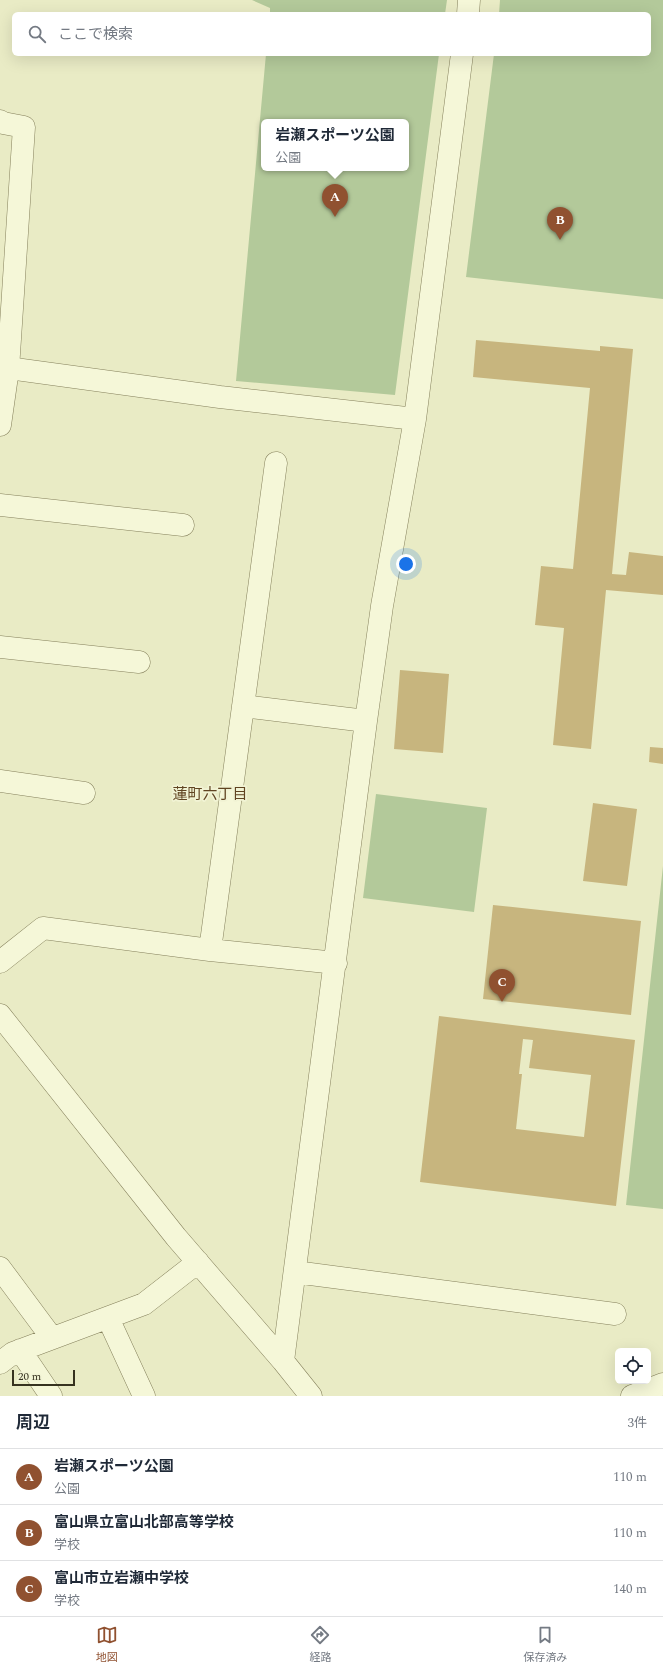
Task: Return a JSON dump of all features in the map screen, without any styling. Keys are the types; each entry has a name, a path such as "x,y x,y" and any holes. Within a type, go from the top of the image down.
{"street":[{"path":"468,12 469,0"},
{"path":"283,1361 336,963 366,721 382,606 415,419 462,56"},
{"path":"0,121 3,123 24,127 0,425"},
{"path":"4,368 220,397 415,419"},
{"path":"210,950 276,463"},
{"path":"0,505 183,525"},
{"path":"0,647 139,662"},
{"path":"243,706 366,721"},
{"path":"0,781 84,793"},
{"path":"0,962 43,928 210,950 336,963"},
{"path":"0,1015 198,1262 311,1396"},
{"path":"0,1363 13,1353 20,1350 144,1304 198,1262"},
{"path":"0,1268 52,1338"},
{"path":"295,1272 615,1314"},
{"path":"108,1318 144,1396"},
{"path":"20,1350 52,1396"},
{"path":"632,1396 663,1384"}],"green space":[{"path":"252,0 447,0 445,12 270,12 270,8"},
{"path":"500,0 663,0 663,299 466,277 494,56 651,56 651,12 499,12"},
{"path":"266,56 439,56 395,395 236,381"},
{"path":"376,794 487,808 474,912 363,898"},
{"path":"663,866 663,1209 626,1205"}],"building":[{"path":"476,340 600,351 600,346 633,349 612,574 626,575 629,552 663,556 663,595 606,590 591,749 553,745 564,628 535,625 541,566 573,569 590,388 473,377"},
{"path":"400,670 449,674 443,753 394,749"},
{"path":"650,747 663,748 663,764 649,762"},
{"path":"593,803 637,809 627,886 583,881"},
{"path":"493,905 641,921 631,1015 483,999"},
{"path":"439,1016 635,1040 616,1206 420,1182","holes":["523,1039 533,1040 529,1068 591,1075 584,1137 516,1129 522,1074 519,1074"]}],"place":[{"name":"岩瀬スポーツ公園","path":"335,217"},
{"name":"富山県立富山北部高等学校","path":"560,240"},
{"name":"富山市立岩瀬中学校","path":"502,1002"}],"district":[{"name":"蓮町六丁目","path":"210,794"}]}
